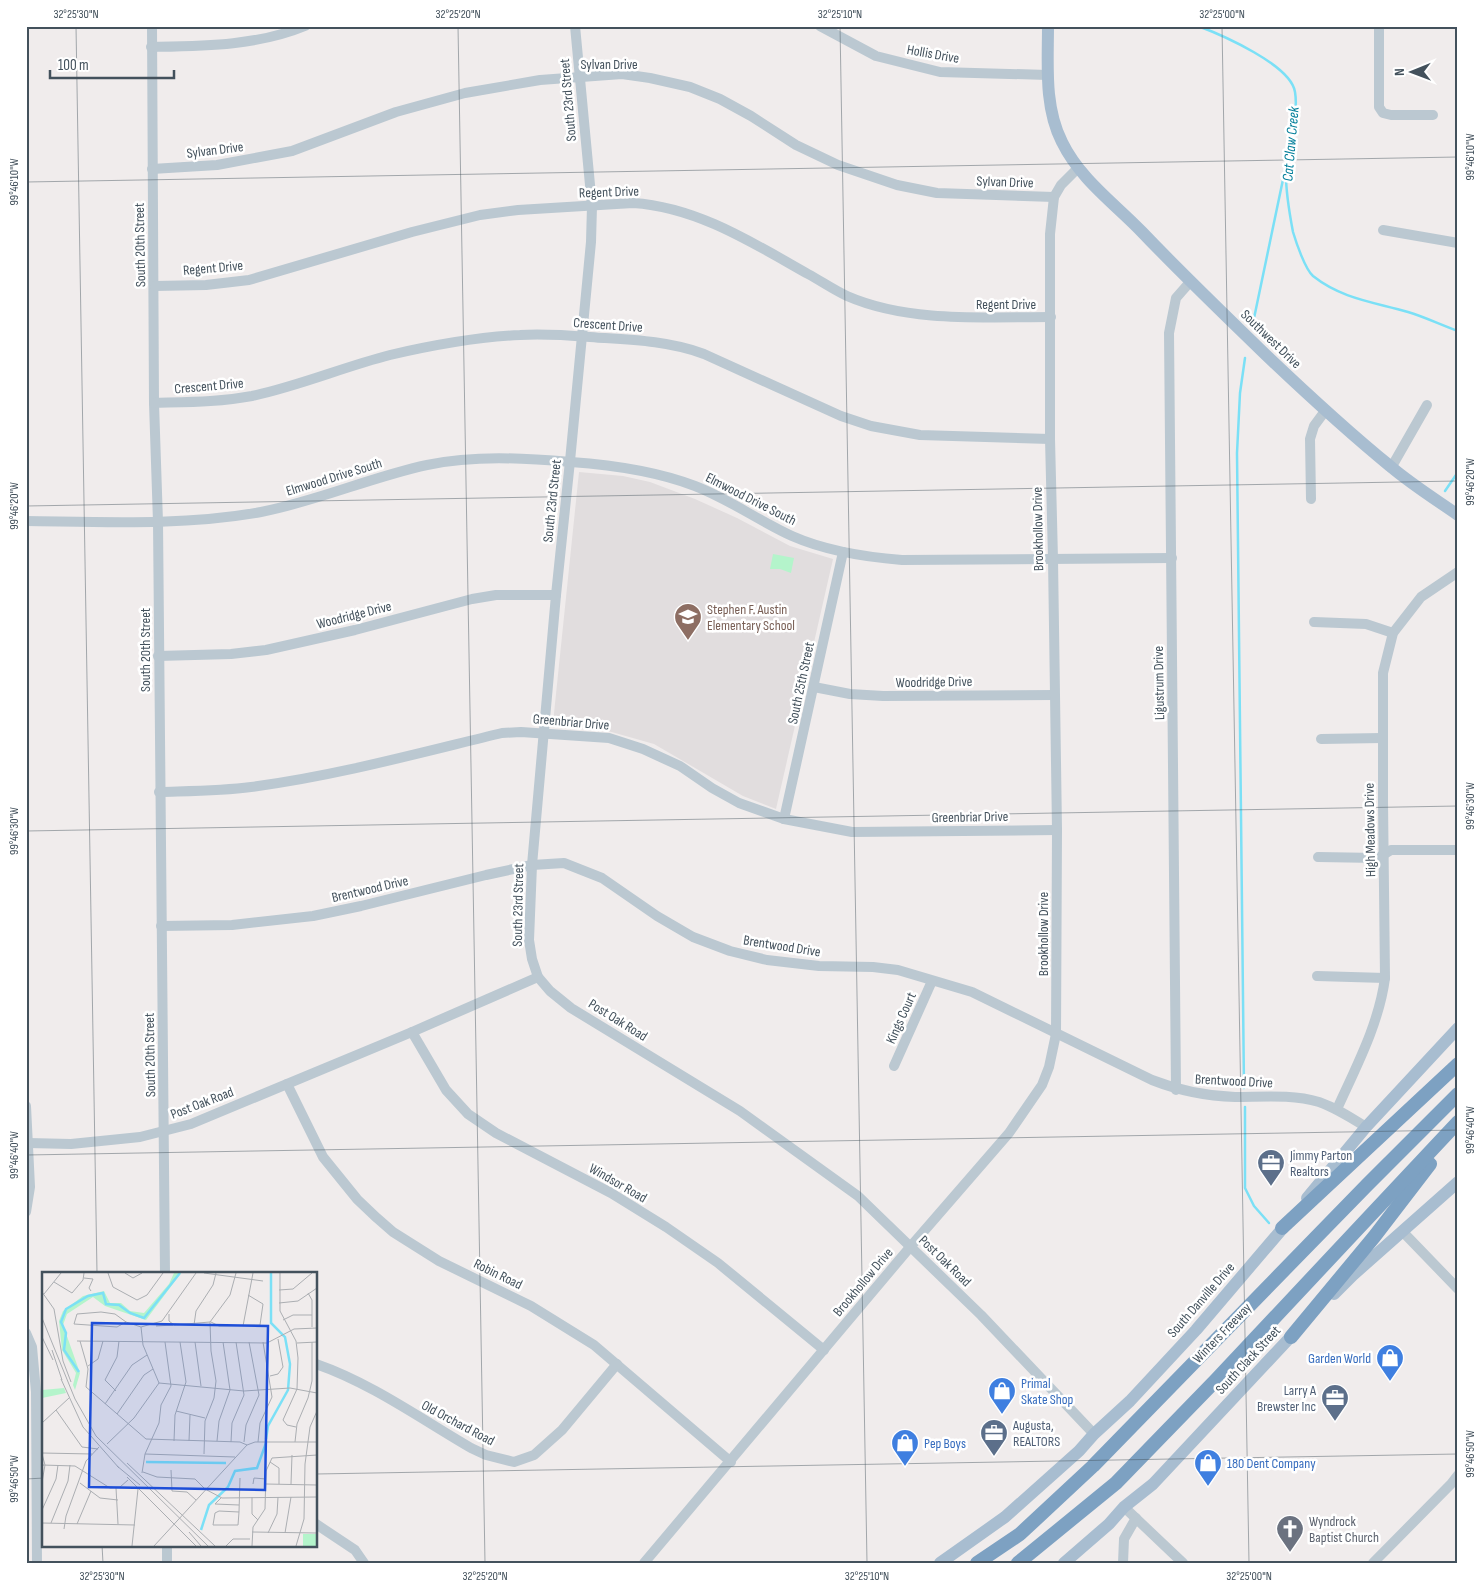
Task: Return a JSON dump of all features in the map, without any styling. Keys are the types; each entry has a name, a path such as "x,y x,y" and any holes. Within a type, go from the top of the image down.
{"highway":[{"path":"1282,1228 1458,1064"},
{"name":"Winters Freeway","path":"977,1563 1020,1534 1093,1466 1361,1190 1458,1094"},
{"name":"Winters Freeway","path":"1018,1563 1116,1483 1216,1380 1458,1122"},
{"path":"1291,1337 1374,1237 1458,1130"}],"main road":[{"name":"Southwest Drive","path":"1048,26 1050,103 1055,122 1061,142 1090,183 1325,411 1391,468 1458,515"},
{"name":"South Danville Drive","path":"940,1563 1005,1517 1080,1451 1094,1434 1130,1401 1196,1330 1366,1127 1458,1028"},
{"name":"South Clack Street","path":"1064,1563 1109,1524 1124,1507 1152,1484 1291,1337 1353,1275 1458,1182"}],"street":[{"name":"South 20th Street","path":"152,26 152,169 155,286 154,403 158,522 159,792 165,1132 165,1272"},
{"path":"151,46 212,46 260,38 296,30 305,26"},
{"name":"South 23rd Street","path":"538,977 532,959 529,940 532,865 556,595 591,242 592,206 575,26"},
{"name":"Hollis Drive","path":"820,26 876,56 940,72 1048,75"},
{"path":"1379,26 1379,107 1382,113 1391,115 1434,115"},
{"name":"Sylvan Drive","path":"152,169 217,165 292,151 396,112 465,93 540,80 622,74 690,87 720,99 751,116 796,145 865,175 897,185 937,193 1054,197"},
{"path":"1054,197 1061,185 1078,168"},
{"name":"Brookhollow Drive","path":"644,1563 911,1246 1009,1133 1042,1085 1053,1054 1056,1034 1056,830 1050,438 1050,234 1054,197"},
{"name":"Regent Drive","path":"155,286 206,285 249,280 412,232 480,215 518,210 645,204 690,215 728,229 847,296 882,308 953,317 1051,317"},
{"path":"1382,230 1458,244"},
{"name":"Ligustrum Drive","path":"1176,1090 1169,333 1176,298 1190,282"},
{"name":"Crescent Drive","path":"154,403 206,402 251,396 390,356 486,337 522,335 582,336 659,343 689,348 841,416 871,426 920,435 1050,438"},
{"path":"1391,468 1427,406"},
{"path":"1311,499 1310,439 1314,426 1325,411"},
{"name":"Elmwood Drive South","path":"26,522 158,522 242,515 264,511 387,475 455,460 511,459 570,462 640,470 694,486 722,498 792,536 815,545 870,558 902,560 1172,558"},
{"name":"South 25th Street","path":"784,819 843,552"},
{"name":"High Meadows Drive","path":"1337,1109 1375,1022 1385,978 1383,673 1393,634 1421,597 1458,572"},
{"name":"Woodridge Drive","path":"158,656 231,654 266,650 355,630 472,599 496,595 556,595"},
{"path":"1314,622 1366,624 1393,634"},
{"name":"Woodridge Drive","path":"814,687 850,694 883,696 1054,695"},
{"name":"Greenbriar Drive","path":"159,792 252,787 350,769 502,732 544,733 608,738 643,749 680,766 712,788 739,802 784,819 852,832 1056,830"},
{"path":"1321,739 1382,738"},
{"path":"1318,857 1378,858 1391,850 1458,850"},
{"name":"Brentwood Drive","path":"161,926 232,925 312,916 532,865 564,863 602,878 657,916 693,937 730,951 767,960 819,966 873,967 898,970 972,992 1176,1090 1203,1095 1298,1099 1317,1102 1337,1109 1366,1127"},
{"path":"1317,976 1385,978"},
{"name":"Post Oak Road","path":"28,1142 71,1144 140,1137 191,1124 538,977 550,991 571,1008 740,1111 860,1198 981,1315 1094,1434"},
{"name":"Kings Court","path":"894,1066 932,981"},
{"name":"Windsor Road","path":"412,1032 446,1090 468,1114 496,1133 611,1193 666,1227 718,1263 824,1350"},
{"name":"Robin Road","path":"287,1084 323,1157 357,1199 394,1232 438,1261 496,1287 564,1324 594,1345 731,1462"},
{"path":"26,1106 30,1186 26,1212"},
{"path":"1402,1231 1458,1289"},
{"path":"26,1333 32,1347 36,1392 37,1563"},
{"name":"Old Orchard Road","path":"318,1365 375,1391 471,1448 486,1455 514,1462 534,1455 562,1430 616,1364"},
{"path":"1373,1563 1458,1475"},
{"path":"1124,1507 1183,1563"},
{"path":"1123,1563 1124,1539 1136,1518"},
{"path":"318,1525 355,1550 364,1563"},
{"path":"167,1546 167,1563"}],"shaded area":[{"name":"Stephen F. Austin Elementary School","path":"579,472 623,476 650,482 737,518 790,546 833,559 776,809 743,796 654,744 601,729 553,723"}],"green space":[{"path":"773,554 794,558 791,573 780,569 770,569"}],"waterway":[{"name":"Cat Claw Creek","path":"1198,26 1254,52 1282,72 1291,82 1296,101 1287,159 1287,192 1293,232 1310,273 1324,284 1347,295 1414,314 1458,331"},
{"path":"1253,323 1285,170"},
{"path":"1244,1088 1237,453 1240,393 1245,358"},
{"path":"1445,491 1458,472"},
{"path":"1245,1107 1245,1188 1254,1206 1269,1223"}],"place":[{"name":"Stephen F. Austin Elementary School","path":"688,641"},
{"name":"Jimmy Parton Realtors","path":"1271,1187"},
{"name":"Garden World","path":"1390,1382"},
{"name":"Primal Skate Shop","path":"1002,1415"},
{"name":"Larry A Brewster Inc","path":"1335,1422"},
{"name":"Augusta, REALTORS","path":"994,1457"},
{"name":"Pep Boys","path":"905,1467"},
{"name":"180 Dent Company","path":"1208,1487"},
{"name":"Wyndrock Baptist Church","path":"1290,1553"}]}
